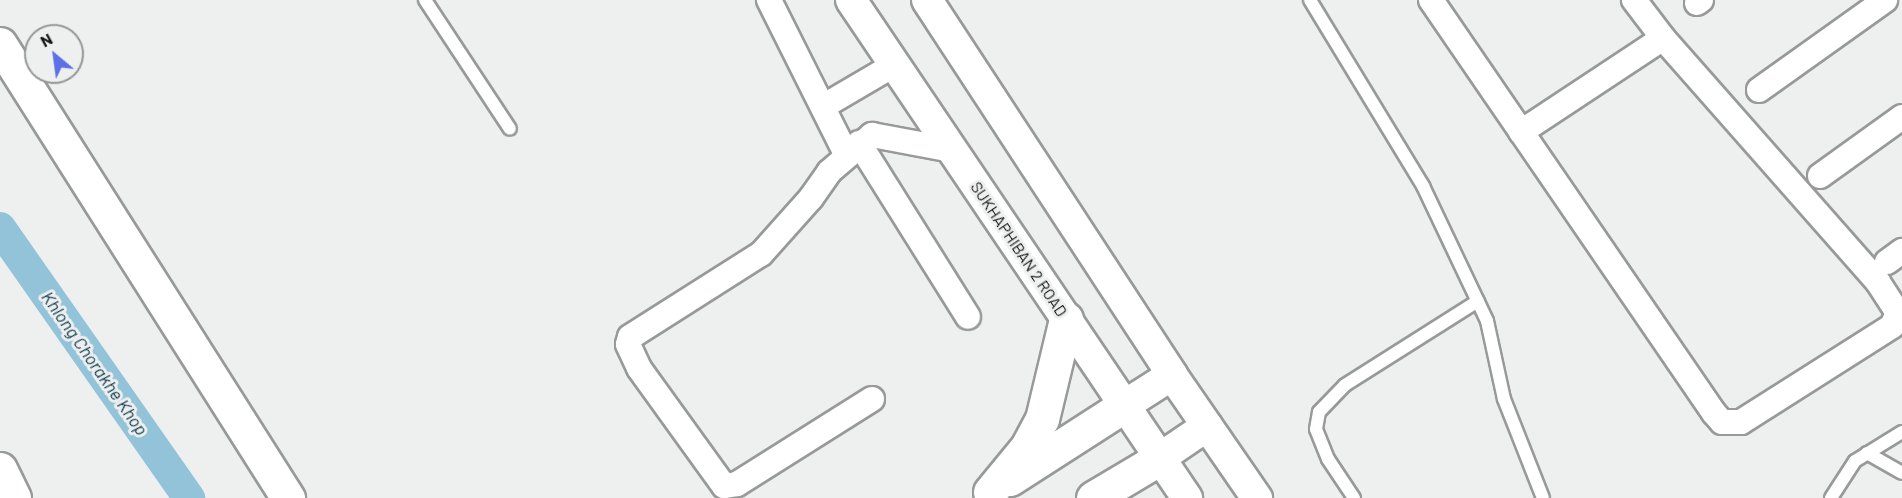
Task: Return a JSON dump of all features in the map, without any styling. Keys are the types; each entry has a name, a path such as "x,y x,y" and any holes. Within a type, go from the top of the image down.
{"highway":[{"path":"0,44 288,498"},
{"path":"985,495 1027,447 1042,419 1066,319"},
{"path":"985,495 1125,405"},
{"path":"1093,498 1160,458"},
{"path":"0,469 14,498"}],"street":[{"path":"769,0 824,106 968,317"},
{"name":"SUKHAPHIBAN 2 ROAD","path":"851,0 1187,498"},
{"path":"927,0 1172,375 1257,498"},
{"path":"1431,0 1722,422 1741,422 1892,326 1899,313 1893,300 1663,38 1634,0"},
{"path":"1759,90 1885,0"},
{"path":"1521,132 1663,38"},
{"path":"824,106 894,65"},
{"path":"1820,176 1902,117"},
{"path":"872,399 737,484 724,486 639,368 628,344 630,337 761,254 853,148 872,135 952,150"},
{"path":"1125,405 1172,375"},
{"path":"1160,458 1207,426"}],"lane":[{"path":"425,0 510,129"},
{"path":"1310,0 1423,186 1487,321 1504,399 1543,498"},
{"path":"1354,498 1324,449 1316,429 1318,412 1345,385 1478,302"},
{"path":"1831,498 1855,461 1902,432"},
{"path":"1868,453 1902,473"}],"waterway":[{"name":"Khlong Chorakhe Khop","path":"0,228 189,498"}]}
